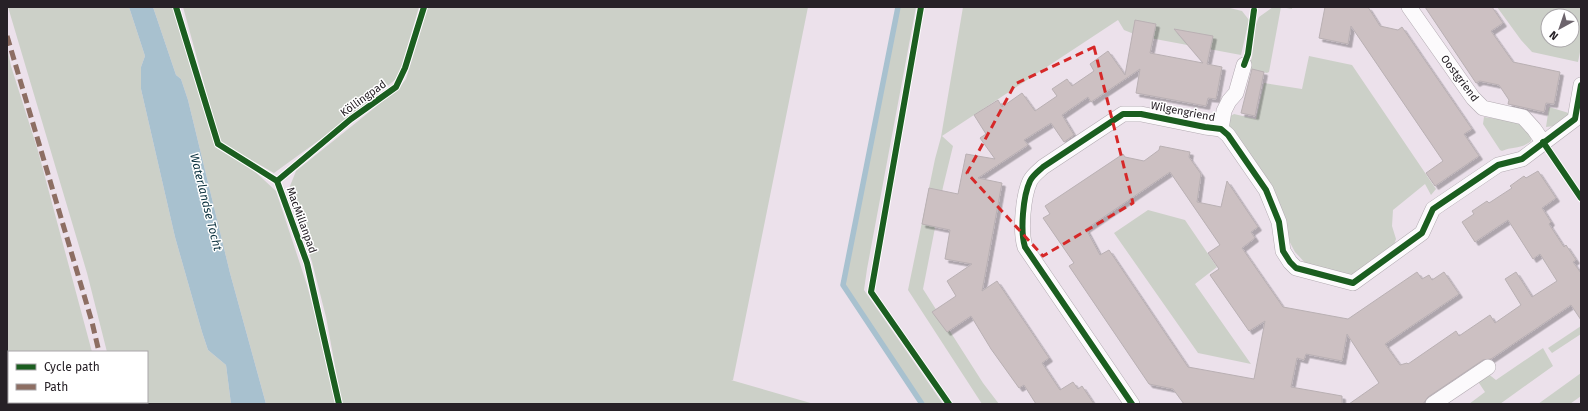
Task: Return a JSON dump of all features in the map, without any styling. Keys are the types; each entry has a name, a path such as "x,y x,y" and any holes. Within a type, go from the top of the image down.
{"street":[{"name":"Oostgriend","path":"1409,7 1473,98 1483,108 1523,117 1534,128 1543,142"},
{"name":"Wilgengriend","path":"1221,129 1224,110 1236,93 1244,65"},
{"path":"1543,142 1575,119 1581,85"},
{"name":"Wilgengriend","path":"1132,404 1024,247 1022,236 1025,204 1030,181 1034,175 1043,167 1123,114 1141,114 1221,129 1228,135 1266,190 1279,222 1284,251 1290,262 1296,268 1353,283 1422,233 1433,209 1498,165 1522,159 1543,142"},
{"path":"1433,404 1488,366"}],"highlighted area":[{"path":"1094,47 1133,203 1043,256 967,173 1015,84"}],"shaded area":[{"path":"8,7 129,7 145,56 141,67 141,89 175,237 208,350 226,365 231,404 120,404 148,403 148,351 107,351 87,273"},
{"path":"153,7 175,7 187,44 215,147 252,169 276,191 307,285 327,359 336,404 266,404 230,273 188,100 181,79 176,75"},
{"path":"183,7 419,7 401,68 396,79 336,128 274,173 220,142"},
{"path":"428,7 808,7 733,380 731,380 814,404 342,404 326,317 312,262 292,199 290,186 296,171 399,88 406,79"},
{"path":"897,7 916,7 864,290 943,404 920,404 842,286"},
{"path":"963,7 1226,7 1242,11 1249,20 1241,55 1139,36 1124,30 1118,20 942,136 953,146 943,187 923,289 983,383 999,404 982,404 908,290 935,159 941,137"},
{"path":"1273,7 1281,7 1269,72 1267,73 1248,69 1252,57 1256,24 1259,17"},
{"path":"1281,7 1292,7 1292,9"},
{"path":"1497,7 1581,7 1581,47 1578,62 1532,52 1521,40"},
{"path":"7,47 11,66 38,151 92,351 8,351 8,403 104,404 7,404"},
{"path":"1309,56 1352,65 1436,189 1431,195 1425,184 1393,210 1392,226 1396,239 1392,251 1353,278 1309,267 1295,252 1227,124 1227,118 1234,114 1256,119 1264,83 1302,89"},
{"path":"1549,107 1572,114 1572,116 1554,126 1546,127"},
{"path":"1484,117 1519,122 1531,134 1531,141 1528,144 1502,151 1500,150 1483,124"},
{"path":"1148,210 1185,220 1217,267 1195,284 1251,364 1198,353 1114,233"},
{"path":"1581,326 1581,334 1552,353 1548,348"},
{"path":"1543,348 1553,366 1500,404 1469,404 1485,392 1477,380 1487,373 1496,380"},
{"path":"1581,373 1581,396 1570,404 1538,404"}],"water":[{"name":"Waterlandse Tocht","path":"129,7 153,7 176,75 181,79 188,100 230,273 266,404 231,404 226,365 208,350 175,237 141,89 141,67 145,56"}],"building":[{"path":"1325,7 1368,7 1380,26 1398,30 1402,27 1472,129 1464,134 1479,156 1435,186 1426,173 1443,161 1351,26 1348,44 1319,38"},
{"path":"1425,7 1492,7 1503,23 1491,31 1513,62 1560,72 1554,104 1546,103 1544,112 1508,104 1509,100 1499,85 1480,81 1476,83"},
{"path":"1135,20 1156,24 1150,53 1203,63 1174,29 1213,36 1207,64 1222,67 1216,99 1208,98 1206,106 1136,93 1140,69 1091,102 1088,97 1062,115 1074,135 1064,142 1051,123 1024,140 1028,145 978,178 1002,183 982,291 997,281 1049,358 1042,363 1060,390 1073,382 1078,389 1082,386 1094,404 1036,404 1024,385 1019,388 991,349 971,316 947,332 932,312 956,296 947,281 972,264 945,259 950,230 922,224 929,188 958,194 966,154 995,159 980,138 986,134 974,115 998,100 1002,107 1022,93 1035,111 1057,96 1052,89 1067,79 1072,86 1094,71 1090,64 1108,51 1125,75"},
{"path":"1252,69 1264,72 1255,116 1241,113"},
{"path":"1160,146 1190,152 1189,157 1201,174 1197,202 1221,207 1227,181 1258,227 1251,232 1255,238 1242,248 1283,307 1348,319 1417,272 1422,279 1429,275 1432,280 1444,272 1459,294 1385,344 1400,365 1408,364 1456,331 1459,336 1490,315 1495,323 1521,305 1505,279 1516,272 1532,297 1557,281 1540,254 1533,259 1508,220 1475,242 1462,222 1474,214 1472,211 1487,201 1489,203 1512,188 1510,186 1524,176 1526,178 1538,171 1556,198 1542,208 1551,222 1549,224 1564,247 1566,245 1576,260 1573,262 1581,273 1581,320 1571,305 1491,359 1483,360 1428,397 1423,404 1349,404 1379,383 1347,334 1342,361 1306,354 1304,360 1297,358 1291,387 1342,396 1342,404 1184,404 1173,389 1149,384 1069,266 1074,263 1043,218 1050,214 1045,206 1123,154 1125,157 1144,161 1159,150","holes":["1170,172 1220,245 1208,253 1219,269 1210,275 1249,331 1265,321 1254,379 1188,367 1109,250 1100,255 1086,229"]}],"waterway":[{"path":"898,7 843,285 922,404"}],"marked path":[{"path":"7,36 92,322 99,351"}],"cycle path":[{"name":"MacMillanpad","path":"176,7 218,144 277,181 307,263 339,404"},
{"name":"Köllingpad","path":"277,181 351,119 396,87 405,68 424,7"},
{"path":"921,7 871,292 949,404"},
{"path":"1244,65 1248,54 1254,10"},
{"path":"1132,404 1025,247 1023,240 1023,223 1026,195 1031,179 1043,167 1123,114 1141,114 1221,129 1228,135 1266,190 1279,222 1283,251 1290,262 1296,268 1353,283 1422,233 1433,209 1498,165 1522,159 1575,119 1581,85"},
{"path":"1543,142 1581,198"}]}
